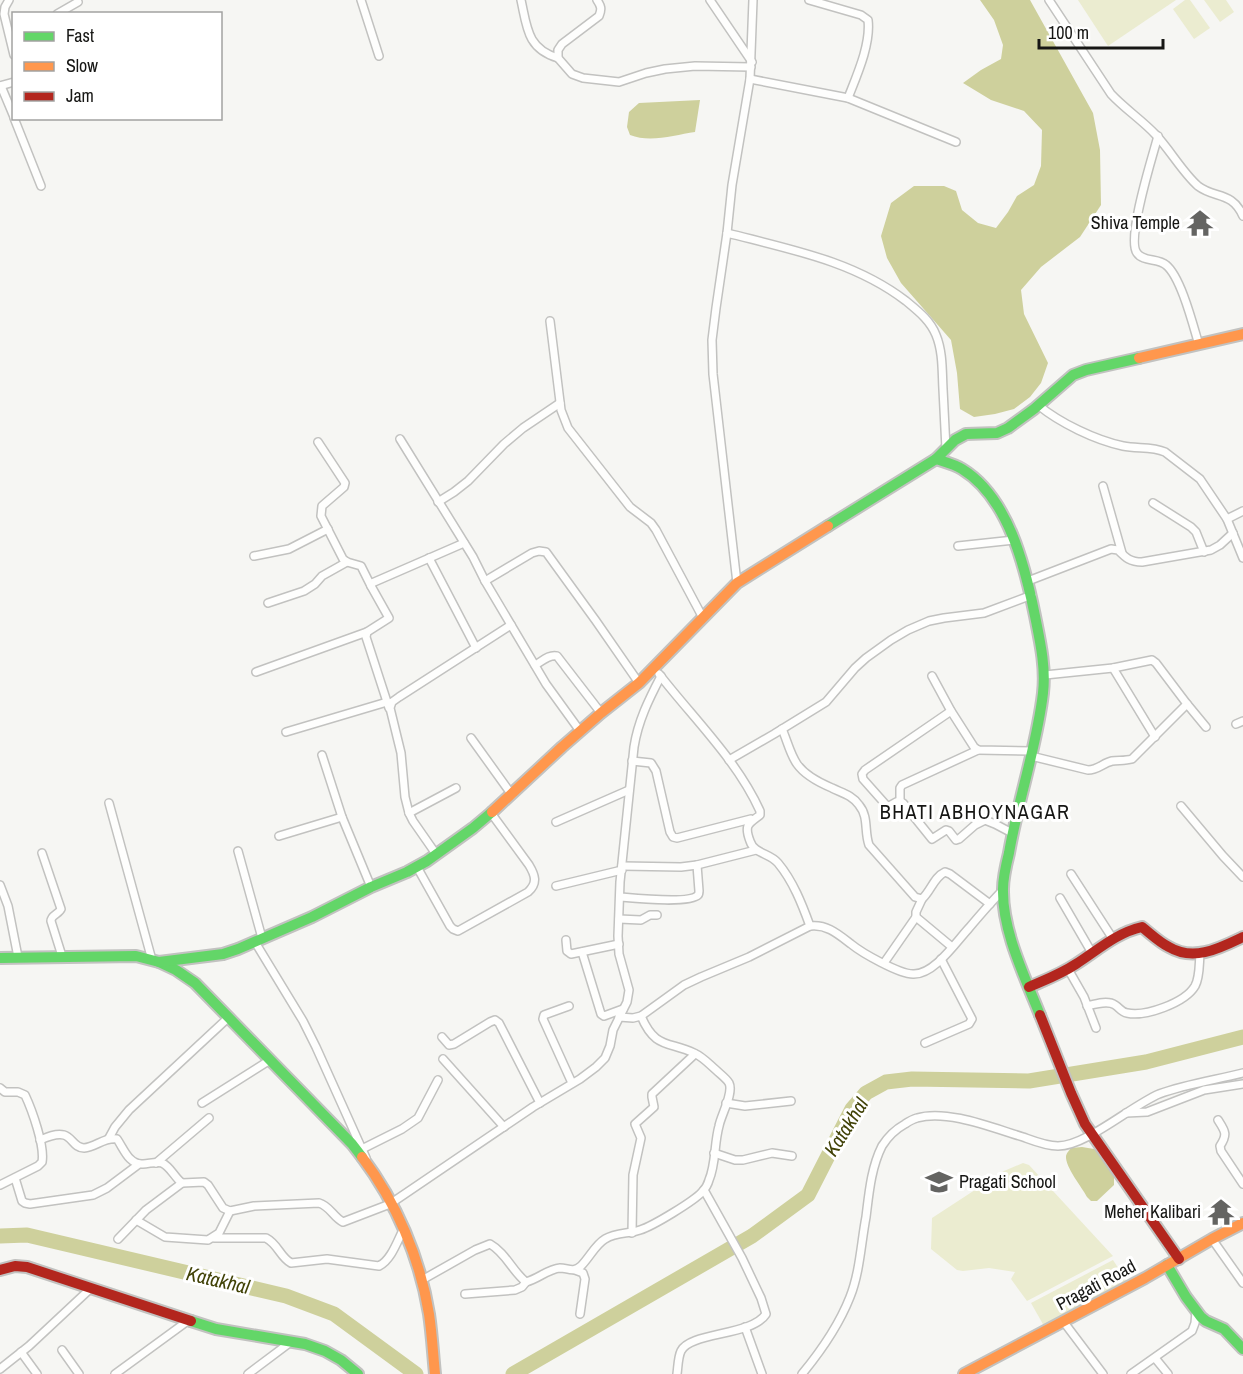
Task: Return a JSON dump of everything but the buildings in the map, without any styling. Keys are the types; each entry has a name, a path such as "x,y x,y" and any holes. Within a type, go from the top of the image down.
{"street":[{"path":"9,0 4,7 4,14 11,39"},
{"path":"361,0 379,56"},
{"path":"521,0 534,43 547,54 558,58"},
{"path":"597,0 602,10 599,16 562,44 558,50 558,58 572,74 583,78 619,82 665,69 751,64"},
{"path":"737,583 713,374 712,340 732,185 750,78 753,0"},
{"path":"809,0 861,15 868,20 867,41 848,98"},
{"path":"1049,0 1103,85 1120,105 1144,122 1158,136 1199,187 1233,201 1243,216"},
{"path":"713,1 751,64"},
{"path":"60,12 78,2"},
{"path":"750,78 848,98 956,142"},
{"path":"1,86 12,113"},
{"path":"15,120 41,186"},
{"path":"1158,136 1136,219 1134,248 1143,258 1164,262 1171,270 1177,280 1199,345"},
{"path":"727,233 838,263 881,284 917,309 929,321 942,355 946,449"},
{"path":"550,321 561,410 568,428 630,507 651,523 656,530 703,618"},
{"path":"156,961 223,954 312,917 417,867 473,828 601,713 639,683 658,672 703,618 737,583 936,459 955,440 966,435 997,433 1008,428 1073,375 1086,370 1243,334"},
{"path":"438,502 468,481 523,428 560,403"},
{"path":"1038,405 1070,426 1109,442 1131,447 1159,449 1165,452 1200,479 1227,519 1243,558"},
{"path":"400,439 546,684 580,731"},
{"path":"256,672 367,632 389,618 361,566 346,562 339,553 321,516 322,506 344,487 345,483 318,442"},
{"path":"936,459 964,470 990,497 1002,515 1014,540 1028,581 1042,649 1045,675 1044,694 1012,833 1003,890 1012,940 1081,1118 1179,1259"},
{"path":"1102,486 1123,555"},
{"path":"1153,503 1191,527 1196,532 1204,552"},
{"path":"1227,519 1243,512"},
{"path":"254,556 289,549 328,529"},
{"path":"1028,581 1111,549 1118,550 1132,562 1142,562 1204,552 1220,545 1233,534"},
{"path":"958,546 1014,540"},
{"path":"371,585 375,580 464,543"},
{"path":"485,581 532,553 546,552 639,683"},
{"path":"429,558 476,648"},
{"path":"268,603 304,591 322,576 346,562"},
{"path":"729,760 826,702 866,658 908,630 929,621 984,613 1032,595"},
{"path":"286,732 388,705 511,625"},
{"path":"367,632 366,637 401,753 405,797 409,813 412,821 436,854"},
{"path":"535,665 553,655 557,656 601,713"},
{"path":"1045,675 1113,668 1152,660 1206,727"},
{"path":"1113,668 1155,737"},
{"path":"658,672 729,760 758,808 760,815 747,825 750,842 756,850 778,862 797,893 810,926"},
{"path":"118,1239 156,1202 182,1184 204,1182 223,1208 230,1211 254,1206 319,1203 325,1205 338,1220 343,1222 390,1204 596,1067 605,1058 619,1017 627,1002 629,990 622,967 619,919 629,790 637,730 658,672"},
{"path":"932,676 951,711 978,750 1031,754 1088,770 1094,770 1113,761 1132,759 1187,704"},
{"path":"900,801 888,806 863,779 862,774 951,711"},
{"path":"782,729 792,755 801,769 830,788 849,795 858,802 866,818 869,845 915,897 922,898"},
{"path":"471,738 512,795"},
{"path":"978,750 902,785 900,801 932,839 946,830 956,840 959,839 975,825 985,820 1012,833"},
{"path":"322,755 342,817 371,887"},
{"path":"632,761 651,763 656,771 673,837 677,838 756,818"},
{"path":"409,813 456,788"},
{"path":"556,822 629,790"},
{"path":"109,803 156,961"},
{"path":"1181,806 1243,877"},
{"path":"417,867 453,929 458,930 528,892 535,881 534,874 491,813"},
{"path":"279,836 342,817"},
{"path":"556,886 622,868 697,865 756,850"},
{"path":"238,851 259,940 312,1038 372,1171"},
{"path":"42,853 61,909 51,921 62,956"},
{"path":"620,897 654,900 696,897 699,894 697,865"},
{"path":"884,963 916,917 922,898 939,875 945,872 950,874 990,904"},
{"path":"1071,874 1113,939"},
{"path":"0,885 8,906 18,957"},
{"path":"619,1017 641,1016 684,985 810,926 827,927 855,947 904,972 922,973 941,959 1003,890"},
{"path":"1060,898 1092,953"},
{"path":"619,919 641,920 650,915 657,915"},
{"path":"916,917 952,947"},
{"path":"1029,987 1068,969 1131,928 1142,927 1171,948 1183,953 1211,952 1242,938"},
{"path":"566,940 567,951 571,954 619,945"},
{"path":"582,952 601,1014 608,1015 623,1009"},
{"path":"1088,1006 1110,1002 1122,1011 1132,1013 1179,1002 1196,984 1200,954"},
{"path":"0,958 136,956 156,961 176,970 195,983 352,1144 379,1181 403,1230 422,1280 429,1314 435,1374"},
{"path":"925,1043 969,1024 972,1019 941,959"},
{"path":"1068,969 1088,1006 1096,1028"},
{"path":"569,1006 544,1015 543,1019 572,1083"},
{"path":"575,1270 603,1240 652,1225 704,1191 710,1179 718,1127 730,1092 730,1085 703,1059 655,1038 646,1028 641,1016"},
{"path":"110,1138 115,1127 129,1110 229,1017"},
{"path":"442,1036 449,1045 454,1044 495,1020 499,1023 540,1103"},
{"path":"632,1233 633,1175 641,1138 635,1124 654,1107 652,1094 695,1054"},
{"path":"443,1059 504,1127"},
{"path":"202,1103 270,1060"},
{"path":"802,1374 826,1342 851,1296 872,1173 883,1144 898,1128 916,1118 934,1116 956,1118 1058,1146 1072,1143 1091,1134 1158,1095 1177,1088 1243,1073"},
{"path":"362,1149 402,1129 418,1118 438,1080"},
{"path":"1126,1113 1147,1112 1204,1090 1243,1084"},
{"path":"0,1185 42,1162 43,1154 25,1095 2,1091"},
{"path":"726,1103 745,1107 791,1101"},
{"path":"156,1162 209,1118"},
{"path":"1218,1120 1226,1134 1220,1146 1221,1151 1243,1184"},
{"path":"40,1140 63,1134 80,1148 86,1148 110,1138 117,1139 133,1162 163,1164 182,1184"},
{"path":"714,1153 735,1160 772,1153 792,1156"},
{"path":"15,1178 22,1201 30,1204 93,1196 139,1164"},
{"path":"677,1374 681,1351 690,1342 745,1328 763,1320 766,1314 742,1258 704,1191"},
{"path":"214,1238 224,1225 230,1211"},
{"path":"136,1220 165,1237 208,1240 266,1238 291,1263 327,1259 379,1266 388,1258 403,1230"},
{"name":"Pragati Road","path":"964,1374 1243,1223"},
{"path":"1212,1239 1243,1283"},
{"path":"422,1280 490,1244 497,1248 520,1278 526,1282"},
{"path":"1167,1265 1203,1320 1224,1329 1243,1349"},
{"path":"0,1270 15,1266 27,1267 216,1329 305,1344 341,1360 358,1374"},
{"path":"465,1293 515,1290 526,1282 558,1268 575,1270 583,1273 585,1279 580,1314"},
{"path":"0,1368 21,1352 90,1289"},
{"path":"1131,1374 1192,1331 1196,1311"},
{"path":"115,1374 189,1320"},
{"path":"1063,1321 1103,1374"},
{"path":"745,1328 762,1374"},
{"path":"248,1374 292,1341"},
{"path":"62,1350 80,1374"},
{"path":"21,1352 37,1374"},
{"path":"1155,1358 1168,1374"}],"shaded area":[{"path":"980,0 1030,0 1093,113 1100,150 1101,205 1080,237 1041,267 1021,290 1024,314 1048,363 1041,383 1030,397 1014,409 974,417 960,409 951,340 901,283 887,258 881,236 891,203 914,186 944,186 956,191 962,210 978,223 996,228 1017,196 1034,185 1041,166 1042,130 1024,111 991,100 963,83 1001,59 1003,45 994,20"},
{"path":"1078,0 1176,0 1108,46"},
{"path":"1185,0 1190,0 1210,28 1194,39 1173,9"},
{"path":"1204,0 1226,0 1234,12 1220,22"},
{"path":"700,100 695,132 654,138 630,135 627,127 629,112 639,103"},
{"path":"1071,1148 1094,1149 1106,1161 1114,1176 1114,1185 1097,1201 1091,1201 1087,1197 1066,1161 1066,1155"},
{"path":"1023,1163 1029,1165 1113,1256 1027,1301 1011,1279 1015,1272 989,1268 957,1270 931,1249 932,1218 1004,1171"},
{"path":"1113,1260 1128,1283 1044,1326 1031,1303"}],"waterway":[{"name":"Katakhal","path":"513,1374 752,1236 808,1195 852,1109 866,1093 886,1082 912,1079 1029,1081 1146,1062 1243,1037"},
{"name":"Katakhal","path":"0,1236 27,1235 286,1296 334,1314 416,1374"}],"traffic: fast":[{"path":"828,526 936,459 955,440 966,434 997,433 1008,428 1073,375 1139,358"},
{"path":"936,459 959,467 978,481 1003,515 1020,555 1039,635 1043,664 1043,693 1003,889 1010,937 1040,1015"},
{"path":"159,962 223,954 312,917 427,861 492,812"},
{"path":"0,958 136,956 159,962 176,970 195,983 362,1157"},
{"path":"1167,1265 1201,1317 1224,1329 1243,1349"},
{"path":"191,1321 216,1329 305,1344 341,1360 358,1374"}],"traffic: slow":[{"path":"1139,358 1243,334"},
{"path":"492,812 562,747 639,683 737,583 828,526"},
{"path":"362,1157 396,1212 420,1272 429,1314 435,1374"},
{"path":"964,1374 1243,1223"}],"traffic: jam":[{"path":"1029,987 1070,968 1115,938 1142,927 1165,945 1188,953 1207,952 1243,937"},
{"path":"1040,1015 1085,1124 1179,1259"},
{"path":"0,1270 15,1266 27,1267 191,1321"}],"place":[{"name":"Shiva Temple","path":"1200,223"},
{"name":"Pragati School","path":"939,1182"},
{"name":"Meher Kalibari","path":"1221,1212"}],"district":[{"name":"BHATI ABHOYNAGAR","path":"975,812"}]}
